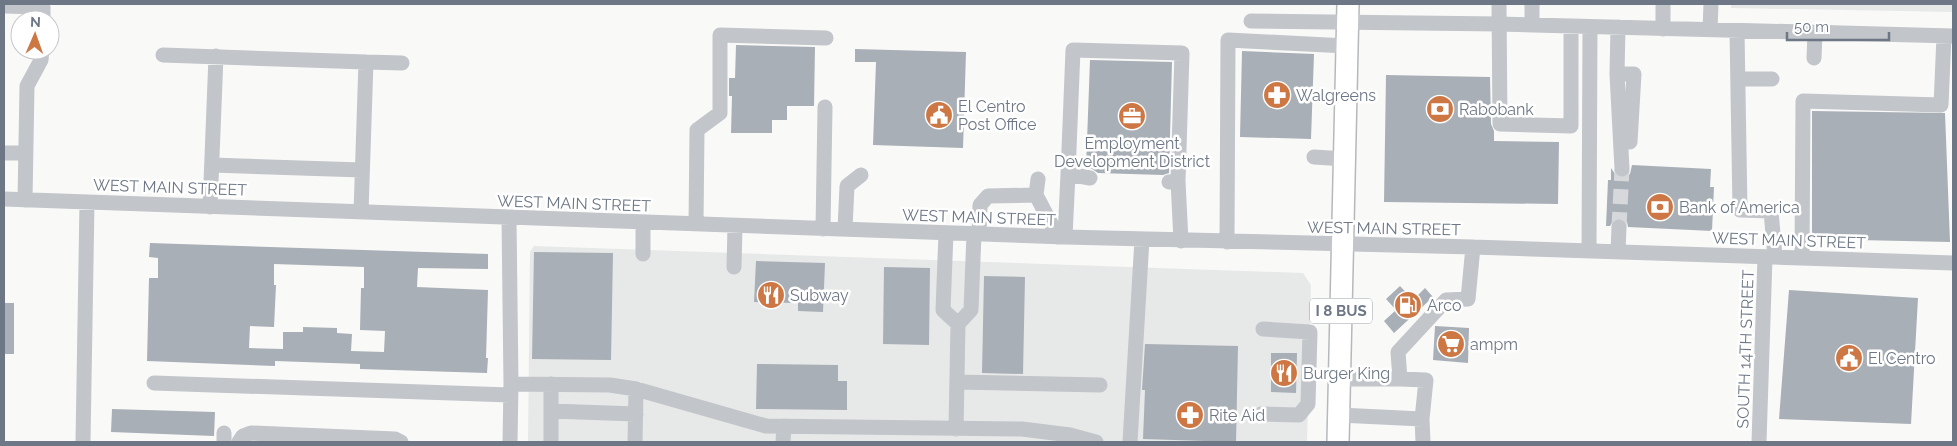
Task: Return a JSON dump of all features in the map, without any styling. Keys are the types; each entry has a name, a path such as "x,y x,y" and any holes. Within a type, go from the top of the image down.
{"highway":[{"name":"I 8 BUS","path":"1338,442 1348,12"}],"street":[{"path":"1500,4 1500,124 1571,126 1571,26"},
{"path":"1532,4 1532,25"},
{"path":"1663,4 1663,29"},
{"path":"1710,4 1710,30"},
{"path":"4,6 43,7 43,10"},
{"path":"1251,21 1348,12 1499,24 1948,36 1941,105 1803,100 1802,258"},
{"path":"1589,251 1590,27"},
{"path":"1618,28 1617,74 1622,168"},
{"path":"1737,31 1738,79 1772,80"},
{"path":"1814,58 1815,33"},
{"path":"696,224 698,130 720,113 720,36 826,38"},
{"path":"1227,242 1229,154 1228,40 1347,46"},
{"path":"1061,237 1068,174 1072,50 1182,53 1173,182 1181,241"},
{"path":"163,55 402,63"},
{"path":"210,206 216,56"},
{"path":"25,200 27,86 41,60"},
{"path":"361,212 366,62"},
{"path":"1617,74 1634,74 1630,142"},
{"name":"SOUTH 14TH STREET","path":"1738,79 1740,210 1771,211 1759,442"},
{"path":"823,229 825,107"},
{"path":"4,153 26,154"},
{"path":"1314,157 1345,159"},
{"path":"212,165 362,170"},
{"path":"1068,174 1090,178"},
{"path":"845,229 847,186 861,175"},
{"path":"1038,180 1036,195 1061,237"},
{"path":"956,429 958,324 970,310 980,205 988,196 1036,195"},
{"name":"WEST MAIN STREET","path":"4,199 1181,241 1473,247 1953,263"},
{"path":"83,442 87,202"},
{"path":"509,218 510,442"},
{"path":"643,222 643,254"},
{"path":"734,267 736,226"},
{"path":"1618,252 1619,227"},
{"path":"946,233 943,310 958,324"},
{"path":"1130,442 1142,239"},
{"path":"1400,379 1398,352 1446,300 1468,299 1473,247"},
{"path":"1261,414 1299,414 1308,404 1310,332 1263,329"},
{"path":"1340,379 1426,380 1422,419 1423,442"},
{"path":"154,382 511,389 551,384 610,386 636,389 766,426 1022,429 1096,442"},
{"path":"957,382 1100,385"},
{"path":"551,384 551,442"},
{"path":"635,442 636,389"},
{"path":"551,411 636,414"},
{"path":"1339,415 1422,419"},
{"path":"783,442 784,426"},
{"path":"832,427 832,442"},
{"path":"239,442 243,436 251,433 395,439 400,442"}],"shaded area":[{"path":"1731,4 1953,4 1953,12 1731,8"},
{"path":"534,246 1303,273 1311,285 1307,442 528,442 530,252"}],"building":[{"path":"736,45 815,47 814,106 787,106 787,120 772,120 772,133 731,133 732,96 729,96 729,78 735,78"},
{"path":"855,49 966,52 963,148 873,145 876,62 855,62"},
{"name":"Walgreens","path":"1242,51 1314,54 1311,139 1240,137"},
{"name":"Employment Development District","path":"1090,60 1172,62 1169,173 1163,175 1098,173 1086,168"},
{"name":"Rabobank","path":"1386,75 1490,77 1491,124 1494,131 1494,141 1559,142 1558,204 1384,202"},
{"path":"1812,111 1945,113 1950,242 1812,239"},
{"name":"Bank of America","path":"1632,165 1711,169 1710,187 1714,187 1712,231 1628,227 1627,222 1620,218 1614,219 1610,226 1606,226 1608,180 1611,180 1611,168 1617,177 1623,178 1630,174"},
{"path":"150,243 488,254 488,269 418,268 417,287 488,290 487,373 360,369 360,364 275,361 275,366 147,361 149,278 158,278 158,258 149,257","holes":["274,264 364,267 364,288 361,288 360,330 385,331 384,352 351,351 352,334 337,333 337,328 303,327 303,332 283,332 283,349 249,348 250,326 274,327 276,285 274,285"]},
{"path":"534,252 613,253 611,360 532,359"},
{"path":"756,261 825,263 823,312 798,311 798,303 754,302"},
{"path":"884,267 930,268 929,345 883,344"},
{"path":"984,276 1025,277 1023,374 982,373"},
{"path":"1400,286 1413,300 1425,288 1433,297 1394,333 1384,321 1396,310 1386,299"},
{"name":"El Centro","path":"1789,290 1918,298 1911,424 1779,419"},
{"path":"4,303 14,303 14,354 4,354"},
{"name":"ampm","path":"1435,326 1469,328 1468,363 1433,360"},
{"name":"Rite Aid","path":"1145,344 1238,346 1236,442 1143,439 1145,390 1142,390"},
{"name":"Burger King","path":"1271,353 1297,353 1296,393 1271,392"},
{"path":"757,364 838,365 838,381 847,381 847,410 756,409"},
{"path":"112,409 215,412 214,436 111,432"}],"tunnel":[{"path":"1619,227 1622,169"}],"place":[{"name":"Walgreens","path":"1277,95"},
{"name":"Rabobank","path":"1440,109"},
{"name":"El Centro Post Office","path":"939,115"},
{"name":"Employment Development District","path":"1132,116"},
{"name":"Bank of America","path":"1660,207"},
{"name":"Subway","path":"771,295"},
{"name":"Arco","path":"1408,305"},
{"name":"ampm","path":"1451,344"},
{"name":"El Centro","path":"1849,358"},
{"name":"Burger King","path":"1284,373"},
{"name":"Rite Aid","path":"1190,415"}]}
